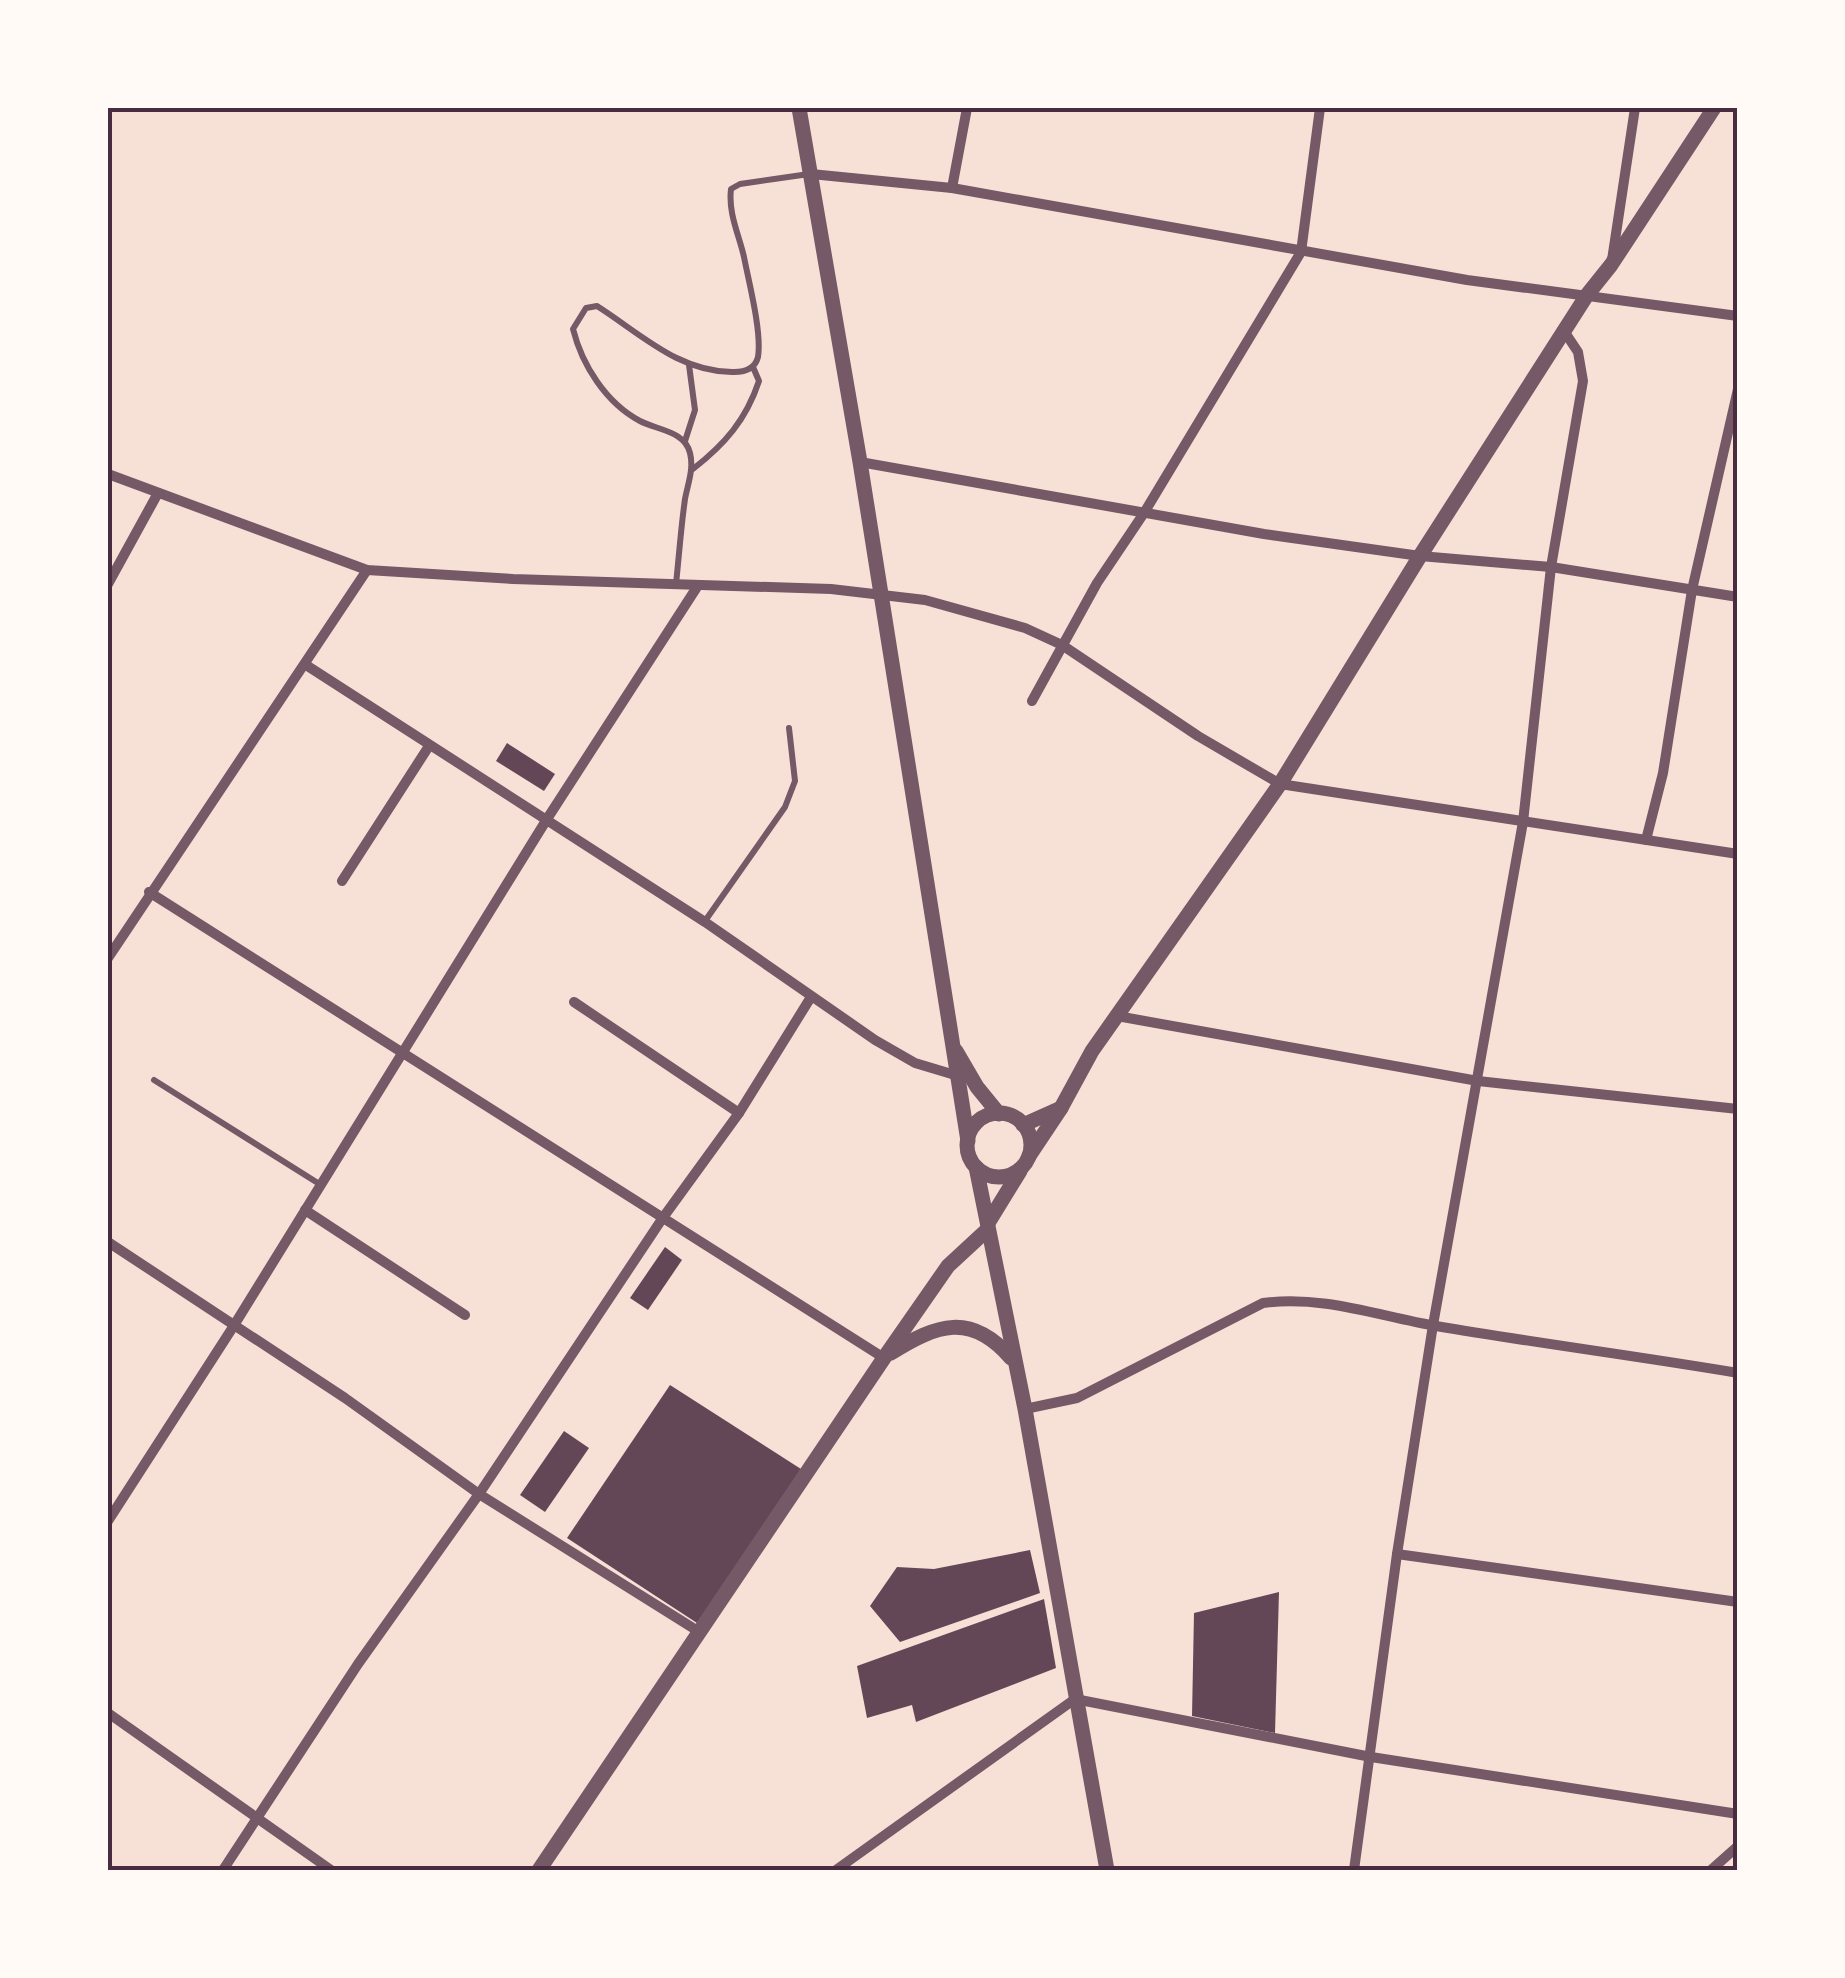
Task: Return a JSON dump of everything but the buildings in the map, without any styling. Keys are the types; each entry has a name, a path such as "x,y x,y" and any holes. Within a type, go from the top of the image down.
{"street":[{"path":"799,108 956,1051 955,1075 1025,1409 1107,1870"},
{"path":"952,188 967,108"},
{"path":"1032,701 1097,583 1144,513 1301,252 1320,108"},
{"path":"1611,264 1635,108"},
{"path":"538,1870 948,1266 988,1226 1092,1051 1280,784 1587,295 1714,108"},
{"path":"811,174 952,188 1466,280 1738,316"},
{"path":"1354,1870 1433,1325 1522,822 1551,567 1583,381 1578,352 1564,332"},
{"path":"1646,840 1663,773 1692,590 1738,389"},
{"path":"860,462 1144,513 1420,556 1551,567 1738,597"},
{"path":"108,474 368,570 676,586 831,589 925,600 1026,628 1062,645 1198,736 1280,784 1738,854"},
{"path":"108,584 158,493"},
{"path":"108,958 368,570"},
{"path":"108,1521 698,586"},
{"path":"306,664 705,922 901,1056 955,1075"},
{"path":"342,881 430,746"},
{"path":"149,892 884,1358"},
{"path":"223,1870 358,1664 480,1494 662,1220 739,1113 811,997"},
{"path":"574,1002 739,1113"},
{"path":"1117,1016 1478,1080 1738,1109"},
{"path":"956,1051 977,1087 1000,1114 1023,1124 1029,1134 1026,1162 1014,1174 994,1177 976,1167"},
{"path":"1023,1124 1061,1108"},
{"path":"968,1141 982,1118 1000,1114"},
{"path":"305,1210 465,1315"},
{"path":"108,1242 345,1398 480,1494 701,1632"},
{"path":"1025,1409 1078,1398 1263,1302 1292,1299 1738,1373"},
{"path":"884,1358 930,1330 947,1326 989,1336 1015,1362"},
{"path":"1397,1554 1738,1602"},
{"path":"836,1870 1075,1700 1372,1757 1738,1814"},
{"path":"108,1713 331,1870"},
{"path":"1710,1870 1738,1846"}],"lane":[{"path":"676,586 692,470 690,450 685,441 640,421 612,399 579,353 573,329 586,308 598,306 689,365 722,372 743,372 753,367 758,358 757,336 730,202 731,189 740,184 811,174"},
{"path":"685,441 695,410 689,365"},
{"path":"692,470 723,446 751,406 759,381 753,367"},
{"path":"705,922 785,807 795,781 788,728"},
{"path":"154,1080 322,1186"}]}
